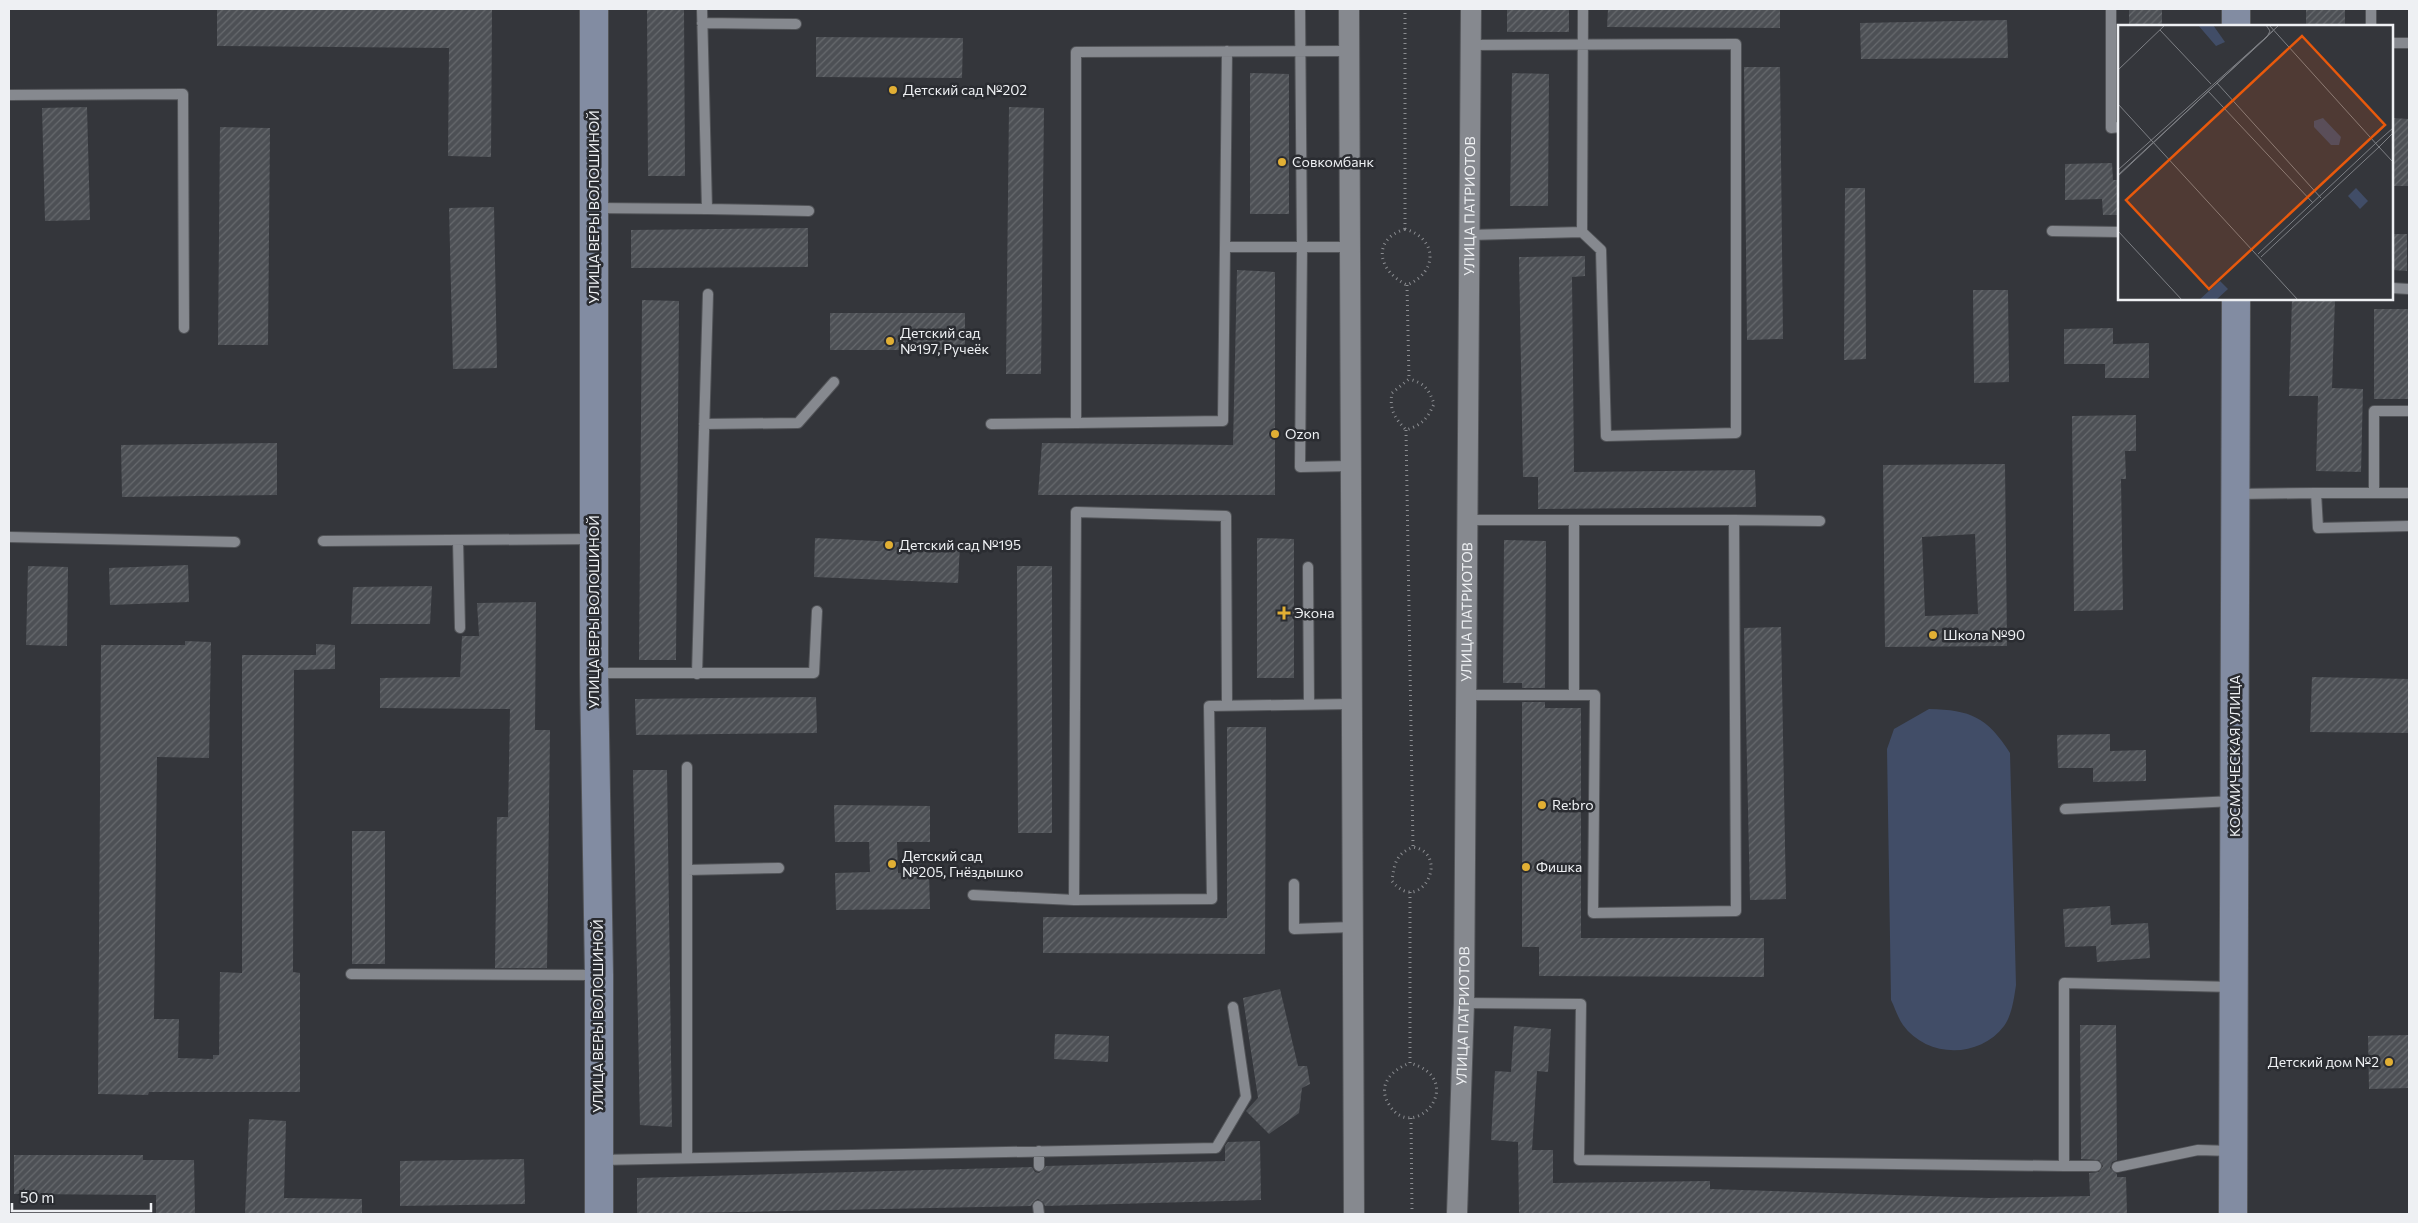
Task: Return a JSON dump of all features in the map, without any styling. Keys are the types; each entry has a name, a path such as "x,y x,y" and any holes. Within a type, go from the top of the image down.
{"street":[{"name":"УЛИЦА ВЕРЫ ВОЛОШИНОЙ","path":"594,9 594,673 599,975 599,1214"},
{"path":"1349,9 1354,1214"},
{"name":"УЛИЦА ПАТРИОТОВ","path":"1457,1214 1464,1003 1471,9"},
{"path":"2236,9 2236,25"},
{"name":"КОСМИЧЕСКАЯ УЛИЦА","path":"2233,1214 2236,300"}],"lane":[{"path":"702,9 707,210"},
{"path":"1300,9 1302,247 1300,467 1350,466"},
{"path":"1582,232 1583,9"},
{"path":"2111,9 2111,128 2118,127"},
{"path":"2371,9 2371,25"},
{"path":"702,23 796,24"},
{"path":"2393,43 2409,43"},
{"path":"1469,235 1582,232 1601,250 1606,436 1736,433 1736,44 1471,45"},
{"path":"991,424 1223,421 1227,51"},
{"path":"1076,423 1076,52 1349,51"},
{"path":"9,95 183,94 184,328"},
{"path":"594,208 809,211"},
{"path":"2052,231 2118,232"},
{"path":"1225,247 1350,247"},
{"path":"2393,288 2407,289 2409,279"},
{"path":"697,674 708,294"},
{"path":"704,424 798,423 834,382"},
{"path":"2374,493 2374,411 2409,411"},
{"path":"2316,493 2318,528 2409,526"},
{"path":"2236,494 2409,493"},
{"path":"1074,900 1076,512 1226,516 1228,704"},
{"path":"1467,520 1820,521"},
{"path":"1574,520 1574,695"},
{"path":"1466,696 1595,695 1593,913 1736,911 1734,520"},
{"path":"9,537 235,542"},
{"path":"323,541 594,539"},
{"path":"458,541 460,628"},
{"path":"1308,567 1308,704"},
{"path":"594,673 814,673 817,611"},
{"path":"972,895 1074,900 1212,899 1209,706 1228,704 1351,704"},
{"path":"687,767 687,1157"},
{"path":"2065,809 2235,801"},
{"path":"687,870 779,868"},
{"path":"1294,884 1294,929 1352,927"},
{"path":"351,974 599,975"},
{"path":"2064,1166 2064,983 2234,987"},
{"path":"1464,1003 1581,1004 1578,1160 2096,1166"},
{"path":"599,1160 1216,1148 1246,1097 1233,1007"},
{"path":"2117,1166 2198,1150 2233,1151"},
{"path":"1039,1151 1039,1166"}],"path":[{"path":"1405,9 1405,229"},
{"path":"1405,229 1418,233 1426,242 1430,254 1427,269 1419,280 1406,284 1396,280 1387,271 1382,257 1385,244 1394,232 1405,229"},
{"path":"1406,284 1409,379"},
{"path":"1409,379 1392,393 1390,404 1394,416 1406,430 1413,848"},
{"path":"1406,430 1419,426 1427,418 1434,404 1430,392 1422,383 1409,379"},
{"path":"1413,848 1420,849 1428,855 1432,866 1426,885 1416,892 1405,893 1392,881 1394,867 1398,856 1413,848"},
{"path":"1410,892 1410,1063"},
{"path":"1410,1063 1427,1070 1435,1079 1438,1091 1432,1105 1425,1112 1411,1118 1405,1118 1393,1111 1385,1099 1384,1087 1388,1075 1399,1067 1410,1063"},
{"path":"1411,1118 1412,1214"}],"shaded area":[{"path":"1929,709 1956,711 1977,718 1994,731 2010,753 2016,985 2011,1012 2004,1026 1993,1037 1967,1049 1939,1049 1925,1044 1913,1036 1903,1025 1891,1000 1887,749 1894,729"}],"building":[{"path":"217,9 492,10 491,157 448,156 449,48 217,46"},
{"path":"647,9 684,9 685,176 648,176"},
{"path":"1507,9 1569,9 1569,32 1507,32"},
{"path":"1608,9 1780,9 1780,28 1607,27"},
{"path":"2129,9 2162,9 2162,25 2129,25"},
{"path":"2306,9 2345,9 2345,25 2306,24"},
{"path":"2007,20 2008,58 1861,59 1860,23"},
{"path":"816,37 963,38 962,78 816,77"},
{"path":"1744,67 1780,67 1783,339 1747,340"},
{"path":"1250,73 1289,74 1289,214 1250,214"},
{"path":"1512,73 1549,74 1548,206 1510,206"},
{"path":"87,107 90,220 45,221 42,108"},
{"path":"1009,107 1044,108 1041,374 1006,374"},
{"path":"2393,118 2409,119 2409,186 2393,186"},
{"path":"220,127 270,128 268,345 218,345"},
{"path":"2112,163 2113,180 2118,180 2118,215 2103,215 2102,199 2065,200 2065,164"},
{"path":"1845,188 1865,188 1866,359 1844,360"},
{"path":"494,207 497,368 453,369 449,208"},
{"path":"808,228 808,267 631,268 631,230"},
{"path":"2393,234 2407,234 2407,271 2393,270"},
{"path":"1585,256 1585,276 1572,277 1574,472 1755,470 1756,507 1538,509 1538,477 1523,477 1519,257"},
{"path":"1237,270 1275,272 1275,495 1038,495 1042,443 1233,445"},
{"path":"1973,290 2008,290 2009,382 1974,383"},
{"path":"642,300 679,301 676,660 639,660"},
{"path":"2292,300 2335,300 2332,388 2363,389 2361,472 2316,471 2318,396 2289,396"},
{"path":"2374,309 2409,309 2409,399 2374,399"},
{"path":"830,313 965,313 965,350 830,350"},
{"path":"2113,328 2113,344 2149,343 2149,378 2105,378 2105,364 2064,364 2064,329"},
{"path":"2136,415 2136,451 2125,451 2126,479 2121,479 2123,610 2074,611 2072,416"},
{"path":"277,443 277,495 122,497 121,445"},
{"path":"2005,464 2007,646 1885,647 1883,465","holes":["1975,534 1978,614 1925,616 1922,537"]},
{"path":"815,538 960,545 958,583 814,577"},
{"path":"1257,538 1294,539 1294,678 1257,678"},
{"path":"1504,540 1546,541 1545,688 1522,688 1522,683 1503,683"},
{"path":"188,565 189,602 110,605 109,568"},
{"path":"28,566 68,567 67,646 26,645"},
{"path":"1017,566 1052,566 1052,833 1018,833"},
{"path":"432,586 430,624 351,624 353,587"},
{"path":"536,602 535,730 550,730 547,968 495,968 497,817 508,817 510,709 380,708 380,678 460,677 462,636 479,636 477,603"},
{"path":"1781,627 1786,899 1750,900 1744,628"},
{"path":"185,641 211,642 209,758 157,757 154,1019 179,1019 178,1058 213,1059 213,1055 219,1055 220,972 242,973 242,655 316,655 316,644 335,645 335,669 294,670 293,972 300,973 300,1092 98,1094 101,645 185,645"},
{"path":"2312,677 2409,679 2409,733 2310,732"},
{"path":"816,697 817,733 636,735 635,699"},
{"path":"1522,702 1545,702 1545,708 1581,708 1581,938 1764,938 1764,977 1539,976 1539,947 1522,947"},
{"path":"1227,727 1266,727 1265,954 1043,953 1043,917 1227,918"},
{"path":"2110,734 2110,751 2146,750 2146,781 2093,782 2093,768 2058,768 2057,735"},
{"path":"633,770 667,770 672,1127 640,1125"},
{"path":"834,805 930,806 930,842 897,842 898,873 929,872 930,909 836,910 835,873 870,872 869,842 835,842"},
{"path":"352,831 385,831 385,964 352,964"},
{"path":"2110,906 2111,925 2148,923 2150,958 2097,962 2096,946 2065,947 2063,909"},
{"path":"1280,989 1298,1066 1307,1066 1310,1084 1302,1088 1299,1113 1269,1134 1246,1111 1258,1098 1243,998"},
{"path":"2080,1025 2116,1025 2117,1160 2112,1162 2110,1168 2117,1174 2117,1177 2126,1177 2127,1214 1519,1214 1518,1142 1491,1140 1495,1071 1511,1072 1514,1026 1551,1029 1548,1072 1537,1071 1532,1150 1553,1150 1553,1183 1710,1181 1710,1189 1989,1198 2090,1196 2089,1173 2099,1172 2103,1166 2099,1160 2081,1159"},
{"path":"1055,1034 1109,1036 1108,1062 1054,1059"},
{"name":"Детский дом №2","path":"2409,1035 2409,1088 2369,1089 2368,1036"},
{"path":"249,1119 286,1121 284,1198 362,1199 362,1214 245,1214"},
{"path":"1260,1141 1261,1200 1045,1206 1038,1199 1031,1206 637,1214 637,1178 1032,1167 1035,1172 1039,1173 1046,1166 1225,1161 1225,1146 1228,1142"},
{"path":"14,1155 143,1155 143,1160 194,1160 195,1214 156,1214 156,1195 14,1194"},
{"path":"524,1159 525,1204 400,1206 400,1161"}],"place":[{"name":"Детский сад №202","path":"893,90"},
{"name":"Совкомбанк","path":"1282,162"},
{"name":"Детский сад №197, Ручеёк","path":"890,341"},
{"name":"Ozon","path":"1275,434"},
{"name":"Детский сад №195","path":"889,545"},
{"name":"Экона","path":"1284,613"},
{"name":"Школа №90","path":"1933,635"},
{"name":"Re:bro","path":"1542,805"},
{"name":"Детский сад №205, Гнёздышко","path":"892,864"},
{"name":"Фишка","path":"1526,867"},
{"name":"Детский дом №2","path":"2389,1062"}]}
